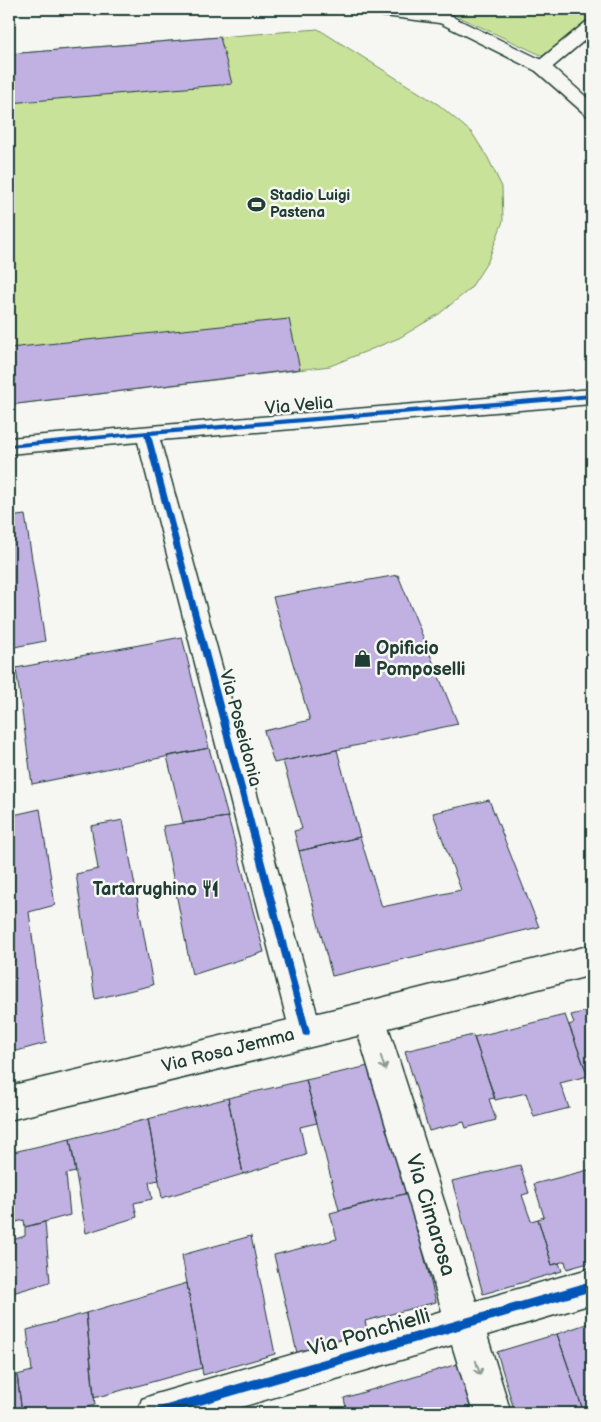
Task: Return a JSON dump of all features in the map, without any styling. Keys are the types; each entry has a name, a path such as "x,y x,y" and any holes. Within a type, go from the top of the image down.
{"street":[{"path":"369,9 447,19"},
{"path":"424,9 542,67 592,111"},
{"path":"542,67 592,26"},
{"name":"Via Velia","path":"9,446 592,396"},
{"name":"Via Poseidonia","path":"147,433 306,1032"},
{"name":"Via Rosa Jemma","path":"9,1103 369,1017 592,960"},
{"name":"Via Cimarosa","path":"369,1017 492,1413"},
{"name":"Via Ponchielli","path":"156,1413 592,1286"}],"green space":[{"path":"442,9 499,9 526,13 592,10 592,17 543,56"},
{"name":"Stadio Luigi Pastena","path":"318,29 439,105 472,133 488,158 502,187 503,221 488,261 470,289 439,314 399,338 330,366 9,405 9,54"}],"building":[{"path":"220,37 232,84 9,103 9,54"},
{"path":"289,319 300,369 9,405 9,348"},
{"path":"25,515 45,641 9,648 9,517"},
{"name":"Opificio Pomposelli","path":"398,575 458,724 274,763 264,731 310,720 273,597"},
{"path":"182,637 209,748 32,784 16,668"},
{"path":"209,748 228,817 183,823 167,756"},
{"path":"337,750 360,837 299,851 294,831 302,829 283,761"},
{"path":"489,800 539,927 332,976 299,851 360,837 382,907 461,890 433,813"},
{"path":"40,809 55,905 29,912 46,1043 13,1052 9,1020 9,816"},
{"name":"Tartarughino","path":"228,817 264,952 192,975 163,826"},
{"path":"123,820 153,985 95,999 76,874 98,869 91,826"},
{"path":"592,1010 592,1075 588,1076 569,1025 574,1023 571,1015"},
{"path":"565,1015 588,1076 560,1083 569,1108 534,1117 526,1093 495,1100 474,1037"},
{"path":"473,1035 495,1098 489,1099 496,1120 466,1128 464,1122 429,1131 405,1051"},
{"path":"373,1065 408,1193 339,1210 306,1080"},
{"path":"306,1080 317,1123 300,1127 306,1155 243,1174 228,1098"},
{"path":"228,1098 243,1174 162,1198 148,1119"},
{"path":"148,1119 159,1180 149,1182 152,1199 134,1203 137,1217 86,1233 70,1139"},
{"path":"70,1139 76,1172 66,1174 70,1215 25,1227 24,1220 9,1224 9,1153"},
{"path":"520,1165 529,1193 522,1195 531,1221 538,1219 552,1265 559,1263 562,1271 483,1294 452,1181"},
{"path":"592,1169 592,1262 567,1269 565,1261 552,1265 538,1219 544,1217 534,1184"},
{"path":"408,1193 436,1302 365,1321 368,1334 297,1353 274,1255 337,1239 330,1213"},
{"path":"45,1222 50,1282 9,1294 9,1241 25,1236 25,1227"},
{"path":"251,1236 275,1354 203,1375 182,1255"},
{"path":"187,1283 202,1368 94,1398 86,1313"},
{"path":"86,1313 95,1405 66,1413 22,1413 17,1375 32,1371 27,1330"},
{"path":"592,1322 592,1413 584,1413 557,1334"},
{"path":"557,1334 584,1413 515,1413 497,1352"},
{"path":"461,1363 475,1413 347,1413 344,1398"},
{"path":"17,1375 22,1413 9,1413 9,1378"}],"cycle path":[{"path":"9,446 592,396"},
{"path":"147,433 306,1032"},
{"path":"156,1413 592,1286"}],"place":[{"name":"Stadio Luigi Pastena","path":"256,204"},
{"name":"Opificio Pomposelli","path":"362,658"},
{"name":"Tartarughino","path":"211,889"}]}
